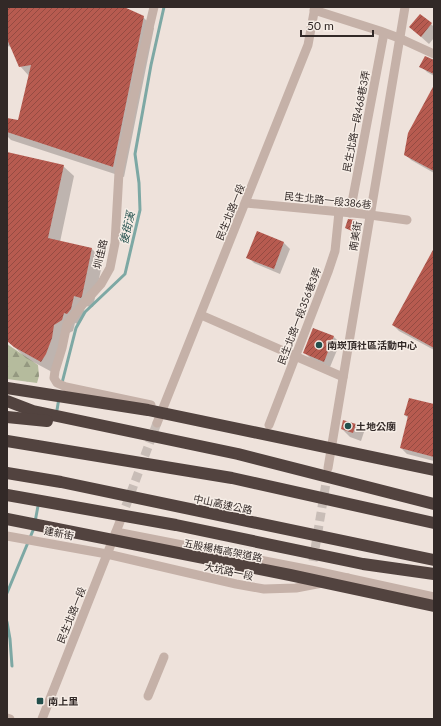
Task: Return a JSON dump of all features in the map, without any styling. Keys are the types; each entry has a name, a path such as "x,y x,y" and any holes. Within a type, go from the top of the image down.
{"highway":[{"path":"7,388 148,410 434,470"},
{"path":"7,401 34,412 238,454 434,504"},
{"path":"7,417 40,421 81,422"},
{"path":"7,441 232,478 434,522"},
{"name":"中山高速公路","path":"7,473 61,482 434,560"},
{"path":"7,495 176,525 363,564 434,574"},
{"name":"五股楊梅高架道路","path":"7,519 290,575 434,606"}],"street":[{"name":"圳佳路","path":"154,7 140,66 119,172 115,243 110,268 102,284 67,324 54,378 56,383 66,386 163,408"},
{"name":"南美街","path":"328,468 405,7"},
{"path":"315,9 399,38 434,54"},
{"name":"民生北路一段","path":"157,423 308,45 315,9"},
{"name":"民生北路一段468巷3弄","path":"350,213 384,33"},
{"name":"民生北路一段386巷","path":"246,203 407,220"},
{"name":"民生北路一段356巷3弄","path":"269,425 335,251 339,212"},
{"path":"201,315 343,377"},
{"name":"民生北路一段","path":"42,719 121,519"},
{"name":"大坑路一段","path":"116,532 312,565 348,578 434,597"},
{"name":"建新街","path":"7,536 48,542 107,554"},
{"name":"大坑路一段","path":"107,554 236,584 264,589 279,590 348,578"},
{"path":"308,586 312,565"},
{"path":"148,696 164,657"}],"green space":[{"path":"7,344 38,365 39,376 37,383 7,379"}],"building":[{"path":"7,7 124,7 144,16 113,167 7,132 7,118 18,120 31,65 19,67 7,39"},
{"path":"420,14 432,23 421,37 409,27"},
{"path":"425,56 434,60 434,74 419,67"},
{"path":"434,85 434,171 404,155 408,133"},
{"path":"7,152 64,165 48,238 92,248 82,296 81,298 74,296 71,309 67,314 64,313 62,320 54,325 52,338 46,354 41,362 14,347 7,341"},
{"path":"348,219 356,220 352,231 345,228"},
{"path":"257,231 284,242 274,269 246,258"},
{"path":"434,248 434,348 392,325"},
{"name":"南崁頂社區活動中心","path":"313,328 334,336 324,362 303,353"},
{"path":"409,398 434,404 434,457 400,448 408,416 404,415"},
{"name":"土地公廟","path":"343,420 356,424 353,433 341,429"}],"waterway":[{"name":"後街溪","path":"62,383 76,328 85,312 125,274 140,210 139,183 135,154 151,65 164,7"},
{"name":"後街溪","path":"57,410 59,398"},
{"name":"後街溪","path":"35,522 38,506"},
{"name":"後街溪","path":"7,593 34,528"},
{"name":"後街溪","path":"7,622 12,666"}],"tunnel":[{"path":"121,519 157,423"},
{"path":"313,561 328,471"}],"place":[{"name":"南崁頂社區活動中心","path":"319,345"},
{"name":"土地公廟","path":"348,426"},
{"name":"南上里","path":"40,701"}]}
